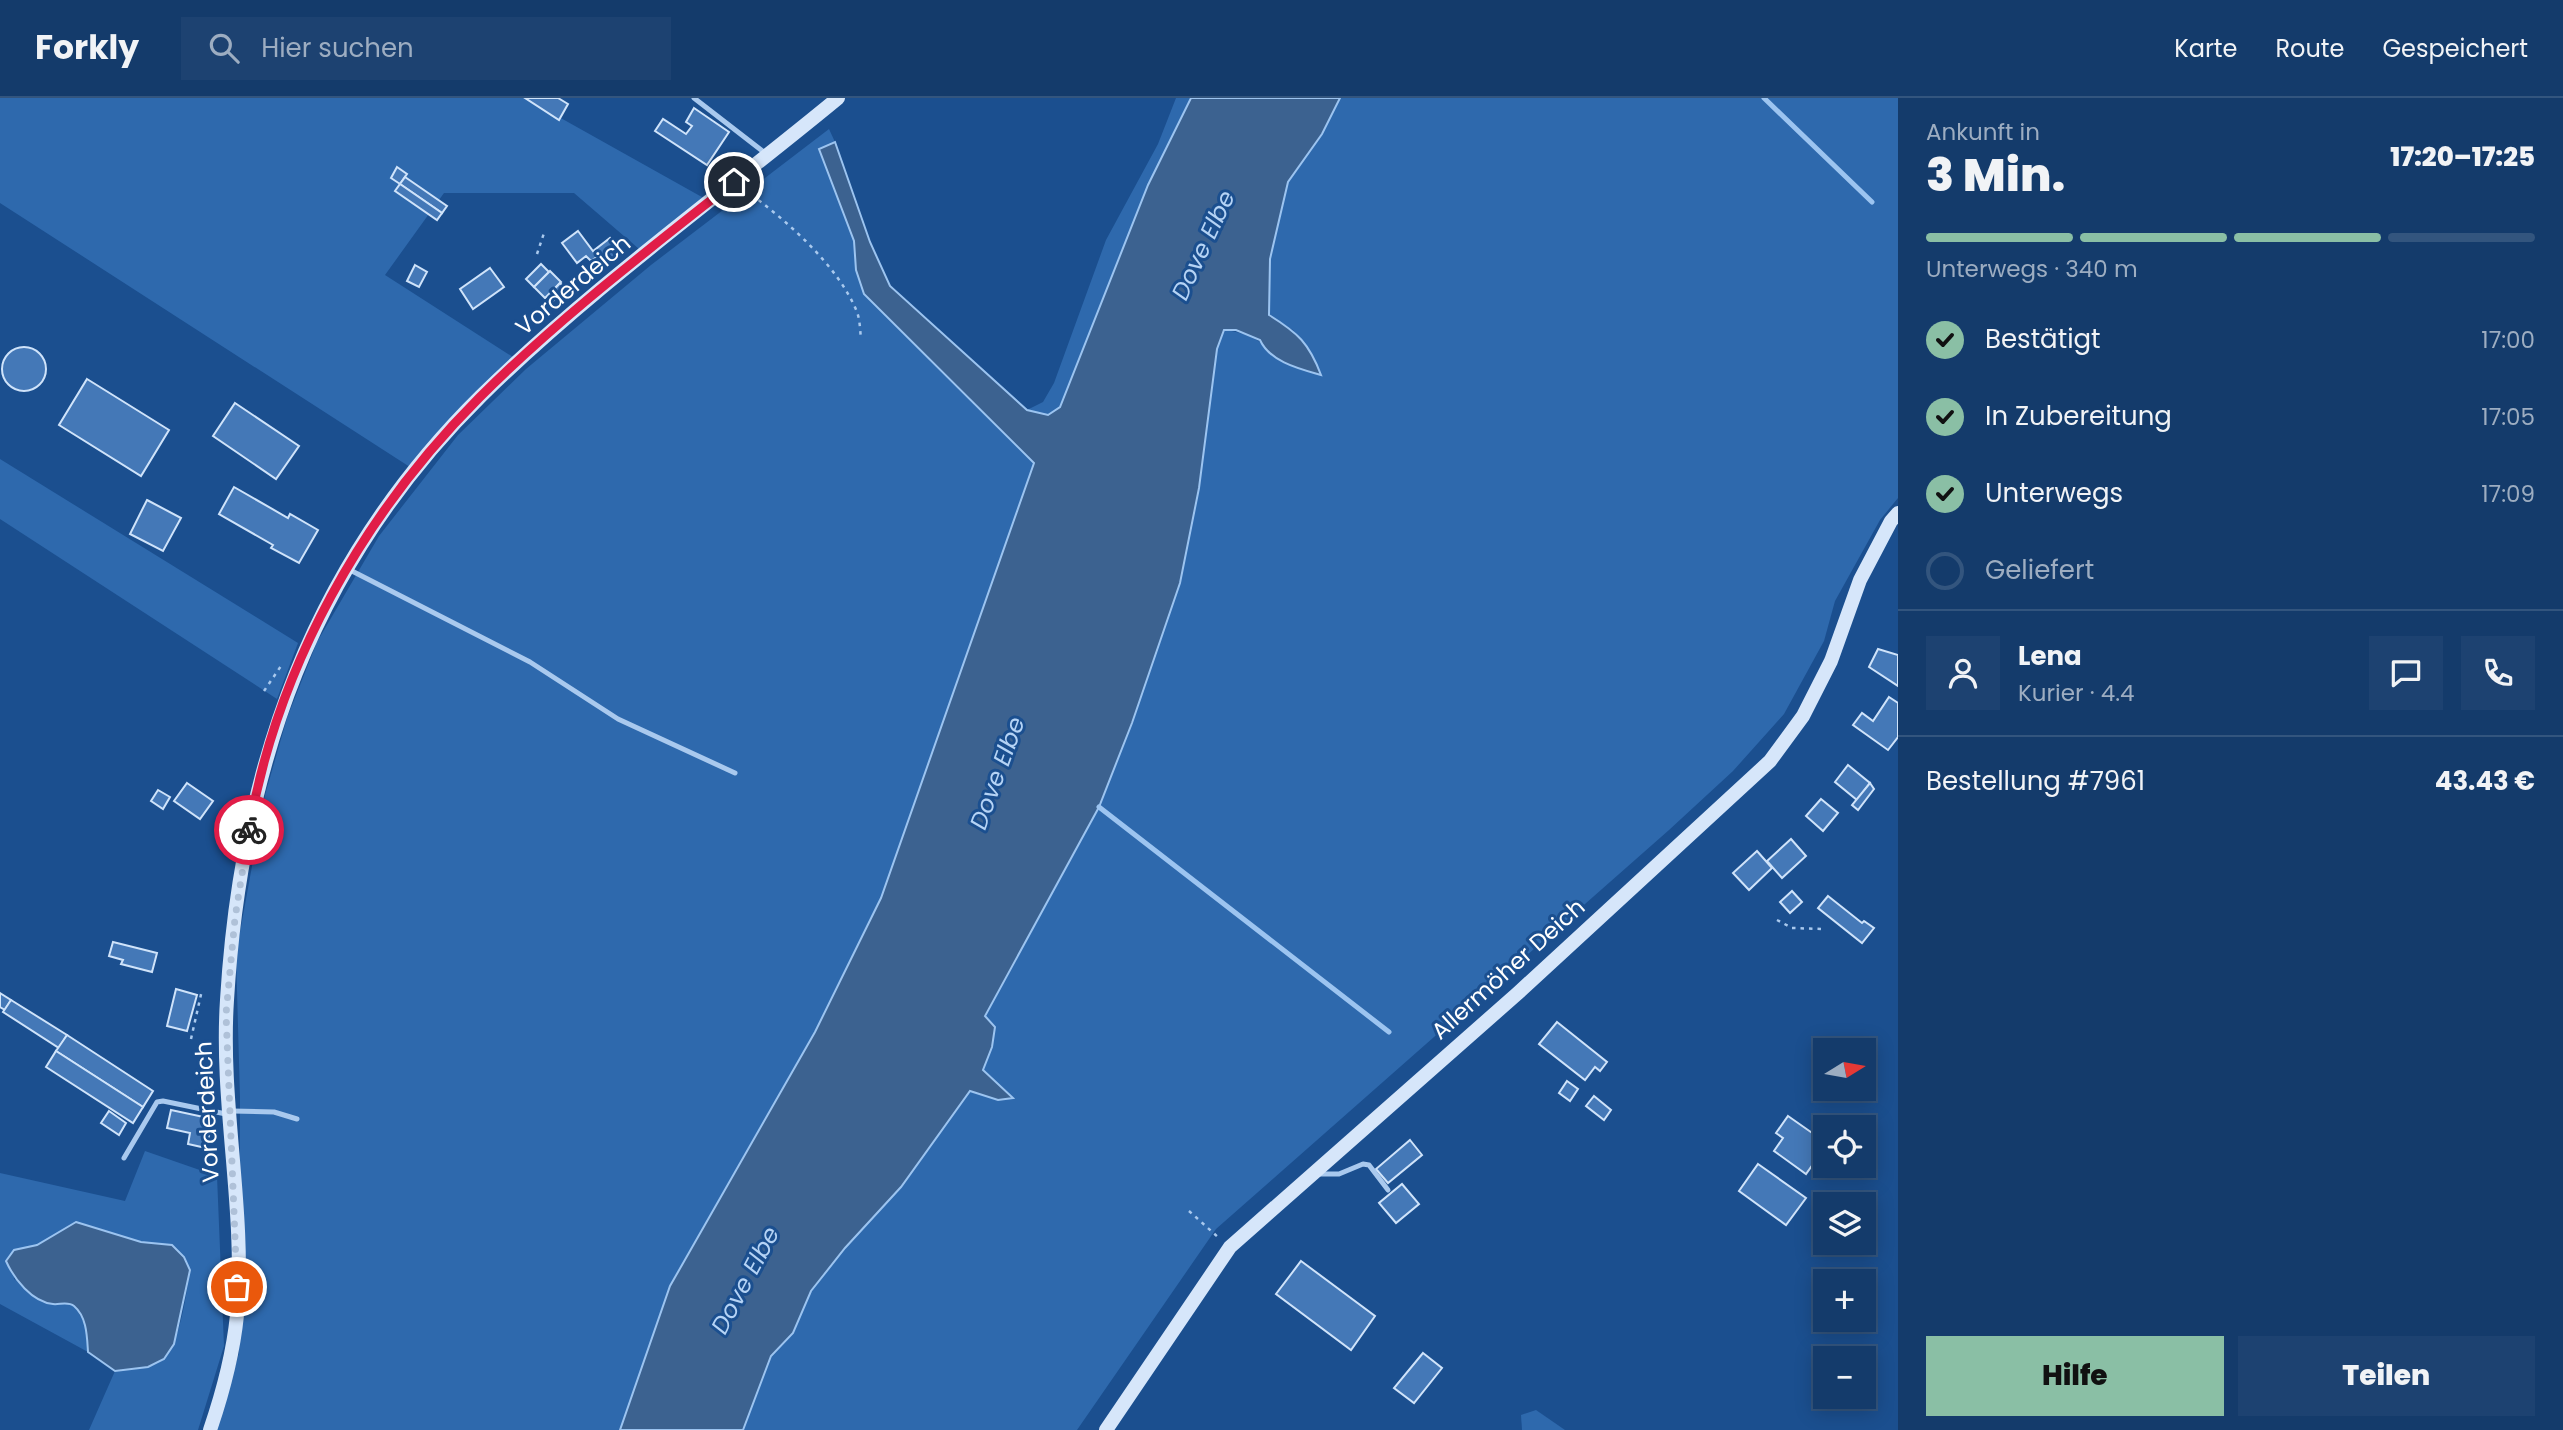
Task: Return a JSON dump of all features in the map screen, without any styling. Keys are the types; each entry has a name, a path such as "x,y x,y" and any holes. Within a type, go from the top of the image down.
{"street":[{"name":"Vorderdeich","path":"210,1430 231,1357 237,1314 238,1260 226,1014 230,958 251,815 267,750 293,677 348,568 371,530 410,477 480,397 565,320 838,98"},
{"name":"Allermöher Deich","path":"1106,1430 1230,1247 1518,993 1770,761 1803,716 1831,661 1845,614 1860,580 1891,521 1898,513"}],"lane":[{"path":"694,98 768,156"},
{"path":"348,568 362,578 530,662 618,719 734,773"},
{"path":"124,1158 158,1102 229,1113 253,1109 297,1119"},
{"path":"1313,1174 1339,1174 1363,1164 1369,1165 1388,1190"}],"path":[{"path":"734,182 814,250 848,293 858,314 860,339"},
{"path":"537,254 545,229"},
{"path":"1777,920 1792,928 1822,929"},
{"path":"191,1039 202,990"},
{"path":"1189,1211 1230,1247"}],"shaded area":[{"path":"0,98 525,98 709,201 646,255 574,193 444,193 385,275 516,359 413,469 0,203"},
{"path":"1176,98 1191,98 1148,185 1060,407 1048,415 1027,410 1043,402 1054,383 1106,240 1158,144"},
{"path":"1340,98 1898,98 1898,498 1880,520 1835,601 1824,641 1784,714 1733,771 1669,830 1216,1229 1077,1430 743,1430 771,1356 793,1333 811,1291 845,1248 901,1187 970,1091 998,1100 983,1070 992,1047 985,1017 1099,807 1132,723 1180,583 1199,488 1217,349 1224,330 1251,337 1294,365 1320,375 1293,330 1269,315 1270,259 1288,182 1322,134"},
{"path":"829,129 835,142 819,149 854,241 856,270 864,294 1034,462 881,898 815,1032 670,1286 620,1430 216,1430 239,1353 240,1098 236,954 265,795 287,718 317,642 379,536 458,435 526,369 651,265"},
{"path":"0,459 298,643 277,699 0,519"},
{"path":"145,1151 217,1176 224,1346 198,1430 89,1430 115,1371 152,1366 169,1353 181,1318 190,1270 172,1245 141,1242 76,1222 37,1245 13,1250 14,1279 48,1304 68,1303 75,1306 86,1327 88,1352 0,1304 0,1173 125,1201"},
{"path":"1536,1410 1565,1430 1522,1430 1521,1415"}],"water":[{"name":"Dove Elbe","path":"1191,98 1340,98 1322,134 1288,182 1270,259 1269,315 1288,327 1301,340 1312,355 1321,375 1278,359 1260,340 1236,330 1224,330 1217,349 1199,488 1180,583 1132,723 1099,807 985,1016 995,1027 992,1047 983,1070 1013,1098 998,1100 970,1091 901,1187 845,1248 811,1291 793,1333 771,1356 743,1430 620,1430 670,1286 815,1032 881,898 1034,463 864,294 856,270 854,241 819,149 835,142 870,242 890,286 1027,410 1048,415 1060,407 1148,185"},
{"path":"76,1222 141,1242 172,1245 184,1257 190,1270 174,1344 164,1359 148,1367 115,1371 88,1352 84,1321 74,1306 38,1299 14,1275 6,1261 14,1250 37,1245"}],"building":[{"path":"525,98 558,98 568,104 559,120"},
{"path":"694,108 729,132 707,165 655,131 663,119 686,134 692,126 686,122"},
{"path":"397,167 407,174 400,184 391,178"},
{"path":"405,177 447,206 442,213 400,184"},
{"path":"400,184 442,213 437,220 395,191"},
{"path":"578,231 593,251 610,238 622,254 606,266 598,256 591,261 586,256 577,263 562,243"},
{"path":"541,264 549,272 534,287 526,279"},
{"path":"415,265 427,272 419,287 407,281"},
{"path":"490,268 504,287 473,309 460,289"},
{"path":"550,271 561,282 545,298 534,287"},
{"path":"560,283 565,288 552,302 547,297"},
{"path":"24,347 33,348 40,353 45,360 45,378 40,385 33,390 24,391 15,390 8,385 3,378 2,369 3,360 8,353 15,348"},
{"path":"87,379 169,430 141,476 59,425"},
{"path":"235,403 299,446 276,479 213,436"},
{"path":"234,487 288,518 290,514 318,530 299,563 219,514"},
{"path":"147,500 181,518 163,551 130,534"},
{"path":"1878,649 1898,655 1898,686 1869,667"},
{"path":"1889,697 1898,703 1898,737 1888,750 1853,725 1862,713 1873,721"},
{"path":"1848,765 1870,783 1857,800 1835,782"},
{"path":"187,783 213,801 200,819 174,801"},
{"path":"1870,783 1874,789 1858,810 1852,805"},
{"path":"158,790 170,797 163,809 151,801"},
{"path":"1821,799 1838,813 1823,831 1806,816"},
{"path":"1791,839 1806,856 1782,878 1767,861"},
{"path":"1757,851 1772,868 1749,890 1733,873"},
{"path":"1792,891 1802,902 1790,913 1780,902"},
{"path":"1828,896 1862,923 1864,921 1874,928 1862,943 1818,908"},
{"path":"113,942 157,953 152,972 121,964 123,960 109,956"},
{"path":"176,989 197,995 187,1031 167,1026"},
{"path":"0,993 11,1000 5,1010 0,1007"},
{"path":"11,1000 67,1035 59,1048 3,1012"},
{"path":"1557,1022 1607,1062 1600,1071 1595,1067 1585,1080 1539,1044"},
{"path":"67,1035 153,1091 143,1107 56,1051"},
{"path":"56,1051 143,1107 133,1123 46,1067"},
{"path":"1567,1081 1578,1089 1570,1101 1559,1093"},
{"path":"1594,1096 1611,1110 1604,1120 1586,1106"},
{"path":"171,1110 213,1119 206,1148 188,1144 190,1133 167,1128"},
{"path":"109,1111 126,1123 119,1135 101,1123"},
{"path":"1788,1116 1813,1134 1813,1164 1806,1174 1774,1151 1783,1138 1776,1133"},
{"path":"1410,1140 1422,1155 1388,1183 1376,1169"},
{"path":"1758,1164 1806,1198 1786,1225 1739,1191"},
{"path":"1402,1184 1419,1204 1396,1223 1379,1203"},
{"path":"1301,1261 1375,1316 1351,1350 1276,1294"},
{"path":"1423,1353 1442,1368 1414,1403 1394,1388"}],"waterway":[{"path":"1764,98 1872,202"},
{"path":"1099,807 1389,1032"}],"way so far":[{"path":"237,1287 226,1014 230,958 249,830"}],"route":[{"path":"249,830 267,750 298,665 359,548 410,477 480,397 525,355 628,267 734,182"}]}
